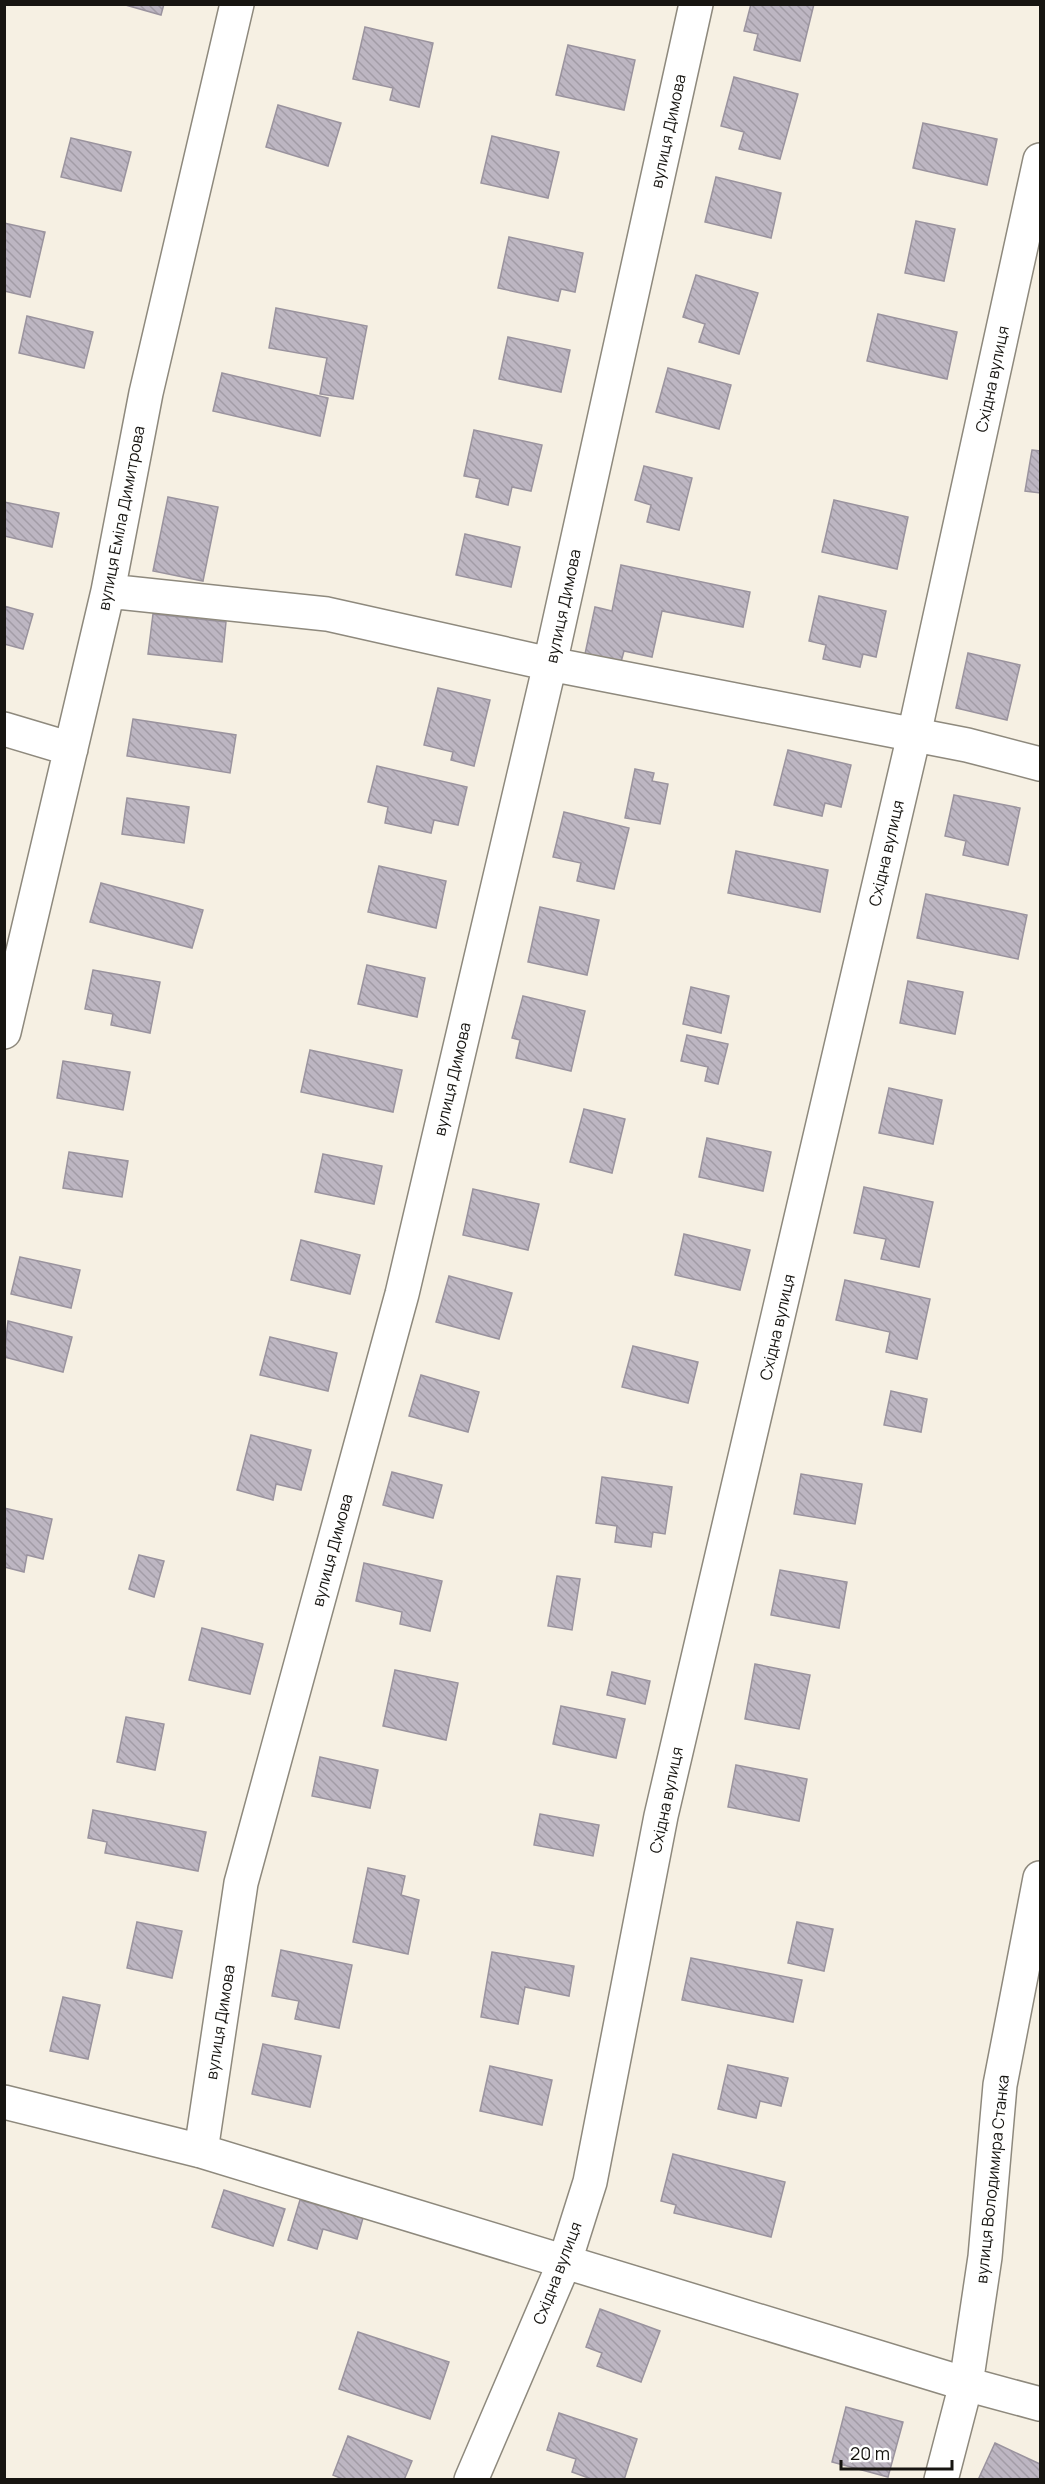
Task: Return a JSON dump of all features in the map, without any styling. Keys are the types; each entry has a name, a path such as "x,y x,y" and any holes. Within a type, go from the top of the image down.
{"street":[{"name":"вулиця Еміла Димитрова","path":"4,1032 108,591 146,393 237,4"},
{"name":"вулиця Димова","path":"201,2151 241,1883 402,1294 550,664 696,4"},
{"name":"Східна вулиця","path":"471,2480 565,2261 590,2182 661,1816 914,735 1041,160"},
{"path":"108,591 327,614 550,664 967,745 1041,764"},
{"path":"4,729 71,749"},
{"name":"вулиця Володимира Станка","path":"941,2480 966,2384 985,2257 1000,2085 1041,1878"},
{"path":"4,2102 201,2151 966,2384 1041,2404"}],"building":[{"path":"122,4 164,4 161,15"},
{"path":"751,4 814,4 800,61 754,50 758,34 744,31"},
{"path":"365,27 433,43 419,107 390,100 393,88 353,79"},
{"path":"568,45 635,60 624,110 556,95"},
{"path":"734,77 798,94 780,159 739,149 744,132 721,126"},
{"path":"278,105 341,123 328,166 266,147"},
{"path":"923,123 997,139 987,185 913,168"},
{"path":"492,136 559,152 548,198 481,183"},
{"path":"71,138 131,152 121,191 61,177"},
{"path":"716,177 781,193 771,238 705,222"},
{"path":"916,221 955,229 944,281 905,273"},
{"path":"4,223 45,232 30,297 4,291"},
{"path":"509,237 583,253 575,292 561,289 558,301 498,288"},
{"path":"696,275 758,293 739,354 699,342 705,324 683,317"},
{"path":"276,308 367,326 353,399 320,394 327,358 269,348"},
{"path":"878,314 957,332 947,379 867,361"},
{"path":"27,316 93,332 84,368 19,353"},
{"path":"508,337 570,350 561,392 499,379"},
{"path":"668,368 731,385 719,429 656,412"},
{"path":"222,373 328,398 320,436 213,411"},
{"path":"474,430 542,445 531,491 512,487 508,505 476,497 480,479 464,476"},
{"path":"1032,450 1040,451 1040,493 1025,491"},
{"path":"644,466 692,478 679,530 647,522 651,505 635,500"},
{"path":"168,497 218,507 203,581 153,571"},
{"path":"834,500 908,517 897,569 822,552"},
{"path":"4,502 59,513 52,547 4,536"},
{"path":"465,534 520,547 511,587 456,575"},
{"path":"621,565 750,592 743,627 662,611 652,657 624,651 621,662 585,654 595,607 612,611"},
{"path":"819,596 886,611 876,657 863,654 860,667 823,659 826,645 809,641"},
{"path":"4,606 33,614 23,649 4,644"},
{"path":"153,614 226,622 222,662 148,654"},
{"path":"968,653 1020,665 1007,720 956,708"},
{"path":"438,688 490,700 474,766 451,760 453,752 424,745"},
{"path":"133,719 236,735 230,773 127,756"},
{"path":"788,750 851,765 841,807 825,803 822,816 774,805"},
{"path":"377,766 467,787 458,825 434,820 431,833 385,823 388,807 368,802"},
{"path":"635,769 654,773 652,781 668,784 660,824 625,818"},
{"path":"954,795 1020,808 1008,865 963,855 966,841 945,836"},
{"path":"127,798 189,807 184,843 122,834"},
{"path":"564,812 629,828 614,889 577,881 581,863 553,857"},
{"path":"736,851 828,870 820,912 728,893"},
{"path":"379,866 446,881 436,928 368,912"},
{"path":"101,883 203,910 192,948 90,922"},
{"path":"926,894 1027,915 1018,959 917,938"},
{"path":"540,907 599,920 587,975 528,962"},
{"path":"367,965 425,978 417,1017 358,1004"},
{"path":"93,970 160,982 150,1033 111,1025 113,1014 85,1009"},
{"path":"908,981 963,992 955,1034 900,1023"},
{"path":"691,987 729,996 721,1033 683,1024"},
{"path":"523,996 585,1011 571,1071 516,1058 520,1040 512,1038"},
{"path":"687,1035 728,1044 718,1084 705,1081 708,1067 681,1061"},
{"path":"310,1050 402,1070 393,1112 301,1092"},
{"path":"63,1061 130,1072 123,1110 57,1098"},
{"path":"889,1088 942,1100 933,1144 879,1133"},
{"path":"584,1109 625,1119 612,1173 570,1162"},
{"path":"707,1138 771,1152 763,1191 699,1177"},
{"path":"69,1152 128,1161 122,1197 63,1188"},
{"path":"323,1154 382,1166 374,1204 315,1192"},
{"path":"864,1187 933,1202 919,1267 881,1259 886,1239 854,1233"},
{"path":"473,1189 539,1204 528,1250 463,1235"},
{"path":"684,1234 750,1250 740,1290 675,1275"},
{"path":"301,1240 360,1255 350,1294 291,1280"},
{"path":"20,1257 80,1270 71,1308 11,1294"},
{"path":"449,1276 512,1293 499,1339 436,1322"},
{"path":"845,1280 930,1299 917,1359 886,1352 890,1332 836,1320"},
{"path":"8,1321 72,1337 63,1372 4,1357"},
{"path":"270,1337 337,1353 328,1391 260,1375"},
{"path":"633,1346 698,1362 688,1403 622,1387"},
{"path":"421,1375 479,1392 468,1432 409,1416"},
{"path":"891,1391 927,1399 921,1432 884,1425"},
{"path":"251,1435 311,1450 301,1490 276,1484 273,1500 237,1490"},
{"path":"392,1472 442,1485 433,1518 383,1505"},
{"path":"801,1474 862,1484 855,1524 794,1514"},
{"path":"602,1477 672,1487 665,1534 653,1532 651,1547 615,1542 617,1526 596,1523"},
{"path":"4,1508 52,1519 43,1559 27,1555 24,1572 4,1567"},
{"path":"139,1555 164,1561 154,1597 129,1589"},
{"path":"364,1563 442,1581 430,1631 400,1624 402,1612 356,1601"},
{"path":"780,1570 847,1582 839,1628 771,1615"},
{"path":"557,1576 580,1579 572,1630 548,1626"},
{"path":"202,1628 263,1644 250,1694 189,1680"},
{"path":"755,1664 810,1675 799,1729 745,1719"},
{"path":"395,1670 458,1683 446,1740 383,1726"},
{"path":"612,1672 650,1681 645,1704 607,1695"},
{"path":"561,1706 625,1719 616,1758 553,1744"},
{"path":"126,1717 164,1724 155,1770 117,1762"},
{"path":"320,1757 378,1770 370,1808 312,1796"},
{"path":"736,1765 807,1779 799,1821 728,1807"},
{"path":"93,1810 206,1832 198,1871 105,1853 107,1842 88,1838"},
{"path":"540,1814 599,1825 593,1856 534,1845"},
{"path":"368,1868 405,1876 401,1895 419,1900 408,1954 353,1942"},
{"path":"137,1922 182,1931 172,1978 127,1968"},
{"path":"797,1922 833,1929 824,1971 788,1963"},
{"path":"281,1950 352,1965 339,2028 295,2019 299,2001 272,1996"},
{"path":"492,1952 574,1966 569,1996 525,1987 518,2024 481,2017"},
{"path":"691,1958 802,1980 793,2022 682,2000"},
{"path":"63,1997 100,2005 88,2059 50,2051"},
{"path":"263,2044 321,2056 310,2107 252,2094"},
{"path":"728,2065 788,2078 781,2106 760,2101 756,2118 718,2109"},
{"path":"490,2066 552,2080 542,2125 480,2111"},
{"path":"673,2154 785,2182 771,2237 674,2213 676,2205 661,2201"},
{"path":"224,2190 285,2209 273,2246 212,2227"},
{"path":"300,2200 363,2218 357,2239 323,2229 317,2249 288,2240"},
{"path":"600,2309 660,2331 641,2382 597,2366 602,2353 586,2347"},
{"path":"358,2332 449,2362 430,2419 339,2389"},
{"path":"846,2407 903,2422 888,2477 832,2462"},
{"path":"559,2413 637,2439 624,2480 594,2480 572,2472 576,2459 547,2450"},
{"path":"348,2436 412,2461 404,2480 345,2480 333,2475"},
{"path":"995,2443 1040,2464 1040,2480 978,2480"}]}
